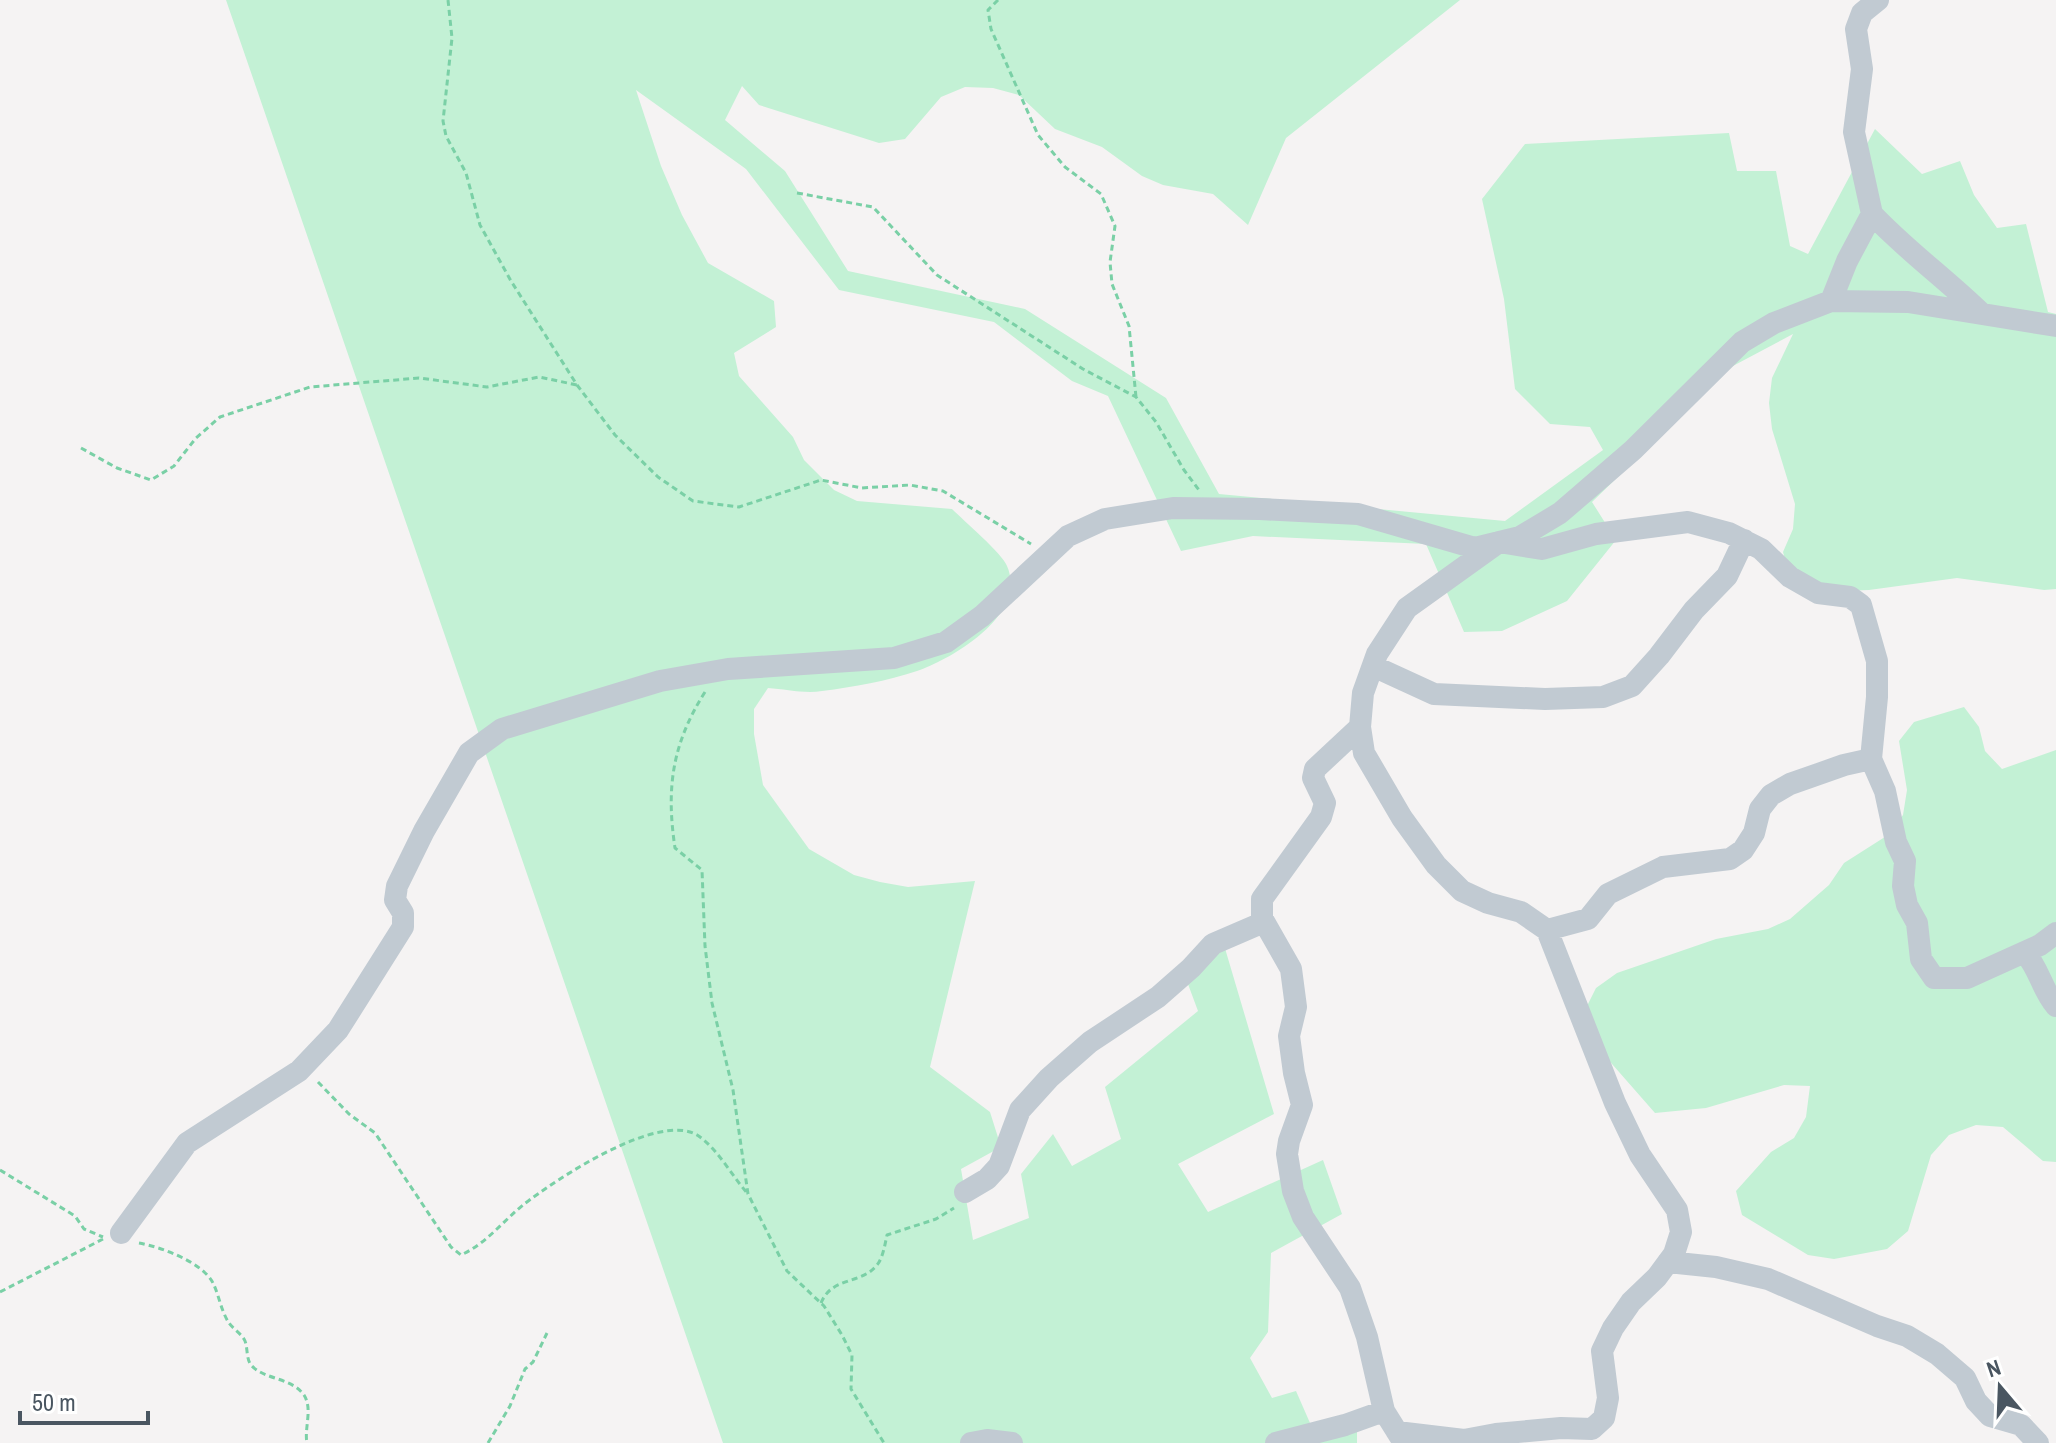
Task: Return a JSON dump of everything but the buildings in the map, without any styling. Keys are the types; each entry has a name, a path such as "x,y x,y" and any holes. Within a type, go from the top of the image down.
{"street":[{"path":"1878,0 1862,13 1856,29 1862,69 1854,132 1872,214 1897,240 1957,289 1982,314"},
{"path":"1831,301 1847,261 1872,214"},
{"path":"113,1236 187,1143 299,1071 338,1030 403,927 403,913 395,900 397,886 424,831 469,753 502,729 660,681 719,671 894,658 946,642 982,616 1068,536 1105,519 1173,508 1358,514 1475,548 1520,537 1560,513 1633,450 1742,342 1774,323 1831,301 1908,302 2056,326"},
{"path":"1360,727 1315,769 1313,778 1325,803 1321,817 1262,899 1264,922 1291,969 1296,1007 1289,1036 1302,1105 1287,1154 1293,1191 1303,1217 1350,1288 1367,1337 1384,1411 1401,1437 1464,1440 1561,1428 1592,1429 1604,1418 1608,1398 1602,1351 1631,1302 1674,1254 1681,1232 1677,1210 1640,1155 1615,1103 1547,930 1521,912 1488,903 1462,891 1436,865 1402,818 1364,753 1360,727 1363,693 1377,654 1407,608 1499,542 1542,549 1596,534 1688,522 1744,540 1761,549 1790,577 1818,593 1850,597 1861,605 1877,661 1871,759 1885,791 1896,842 1905,861 1903,886 1907,905 1917,923 1921,959 1934,978 1967,978 2025,953 2056,933"},
{"path":"1373,666 1434,694 1545,699 1603,697 1632,686 1650,666 1694,610 1727,576 1744,540"},
{"path":"1547,930 1588,919 1608,894 1663,867 1730,859 1743,850 1754,833 1760,809 1771,795 1790,784 1871,759"},
{"path":"965,1192 987,1179 999,1166 1020,1110 1049,1078 1090,1042 1158,997 1213,944 1264,922"},
{"path":"2025,953 2056,1006"},
{"path":"1668,1262 1716,1267 1768,1279 1907,1336 1937,1354 1965,1378 1976,1401 1990,1416 2021,1425 2038,1443"},
{"path":"1276,1443 1384,1411"},
{"path":"971,1443 987,1440 1012,1443"}],"path":[{"path":"448,0 452,38 443,121 446,136 466,173 480,225 511,281 577,385 615,435 658,477 693,501 739,507 821,480 862,488 910,485 943,491 1048,555"},
{"path":"998,0 988,10 991,29 1038,135 1065,167 1101,194 1115,226 1110,262 1112,284 1129,326 1136,397"},
{"path":"797,193 873,207 937,275 1083,369 1136,397 1213,509"},
{"path":"81,448 117,468 151,480 174,466 196,438 220,417 310,387 419,378 487,387 539,377 577,385"},
{"path":"719,671 680,739 672,777 670,816 675,848 702,870 705,946 712,1003 733,1090 748,1194"},
{"path":"299,1071 316,1080 349,1114 375,1133 451,1247 461,1255 478,1247 551,1184 612,1148 678,1128 698,1135 748,1194 787,1271 821,1303 852,1355 851,1389 884,1443"},
{"path":"0,1170 75,1216 84,1229 159,1247 208,1275 229,1324 244,1340 248,1361 255,1368 284,1380 303,1394 308,1403 307,1443"},
{"path":"821,1303 825,1292 864,1275 878,1265 887,1235 936,1219 954,1208 965,1192"},
{"path":"0,1292 113,1236"},
{"path":"488,1443 547,1333"}],"green space":[{"path":"226,0 1460,0 1286,138 1248,225 1213,194 1163,185 1142,176 1102,147 1055,129 1019,95 993,88 965,87 941,97 905,139 879,143 759,105 742,86 725,120 785,171 848,271 1025,309 1166,398 1219,494 1505,521 1603,450 1590,427 1550,424 1515,389 1504,299 1482,199 1525,144 1729,133 1737,171 1776,171 1790,246 1808,254 1875,129 1922,174 1960,161 1974,195 1997,228 2026,224 2048,312 2056,314 2056,589 1957,578 1841,591 1790,577 1783,552 1793,529 1795,504 1772,429 1769,403 1772,378 1793,334 1731,367 1592,502 1616,540 1567,601 1502,631 1464,632 1426,544 1253,536 1181,551 1108,396 1072,381 994,322 839,290 746,169 636,90 661,166 682,215 708,263 774,301 776,327 734,353 739,376 793,437 804,460 834,490 857,501 952,509 991,545 1007,566 1011,584 1007,601 998,617 984,632 950,656 917,671 858,686 815,692 768,688 754,709 754,734 763,785 809,849 854,875 880,882 908,887 975,881 930,1067 990,1112 1001,1147 961,1169 973,1240 1029,1218 1021,1174 1053,1134 1072,1166 1121,1139 1105,1087 1198,1011 1182,968 1224,945 1274,1114 1178,1164 1208,1212 1323,1160 1342,1214 1271,1253 1268,1332 1250,1358 1272,1398 1296,1391 1317,1439 1357,1429 1357,1443 723,1443"},
{"path":"1964,707 1979,727 1985,751 2002,769 2056,750 2056,1162 2043,1161 2003,1127 1976,1125 1949,1135 1931,1155 1908,1231 1887,1249 1834,1259 1808,1255 1742,1215 1736,1191 1771,1152 1794,1138 1806,1117 1810,1086 1784,1085 1706,1108 1655,1113 1605,1056 1585,1010 1596,988 1617,973 1716,939 1768,929 1790,919 1829,885 1844,863 1888,835 1903,815 1907,790 1899,741 1914,722"}]}
